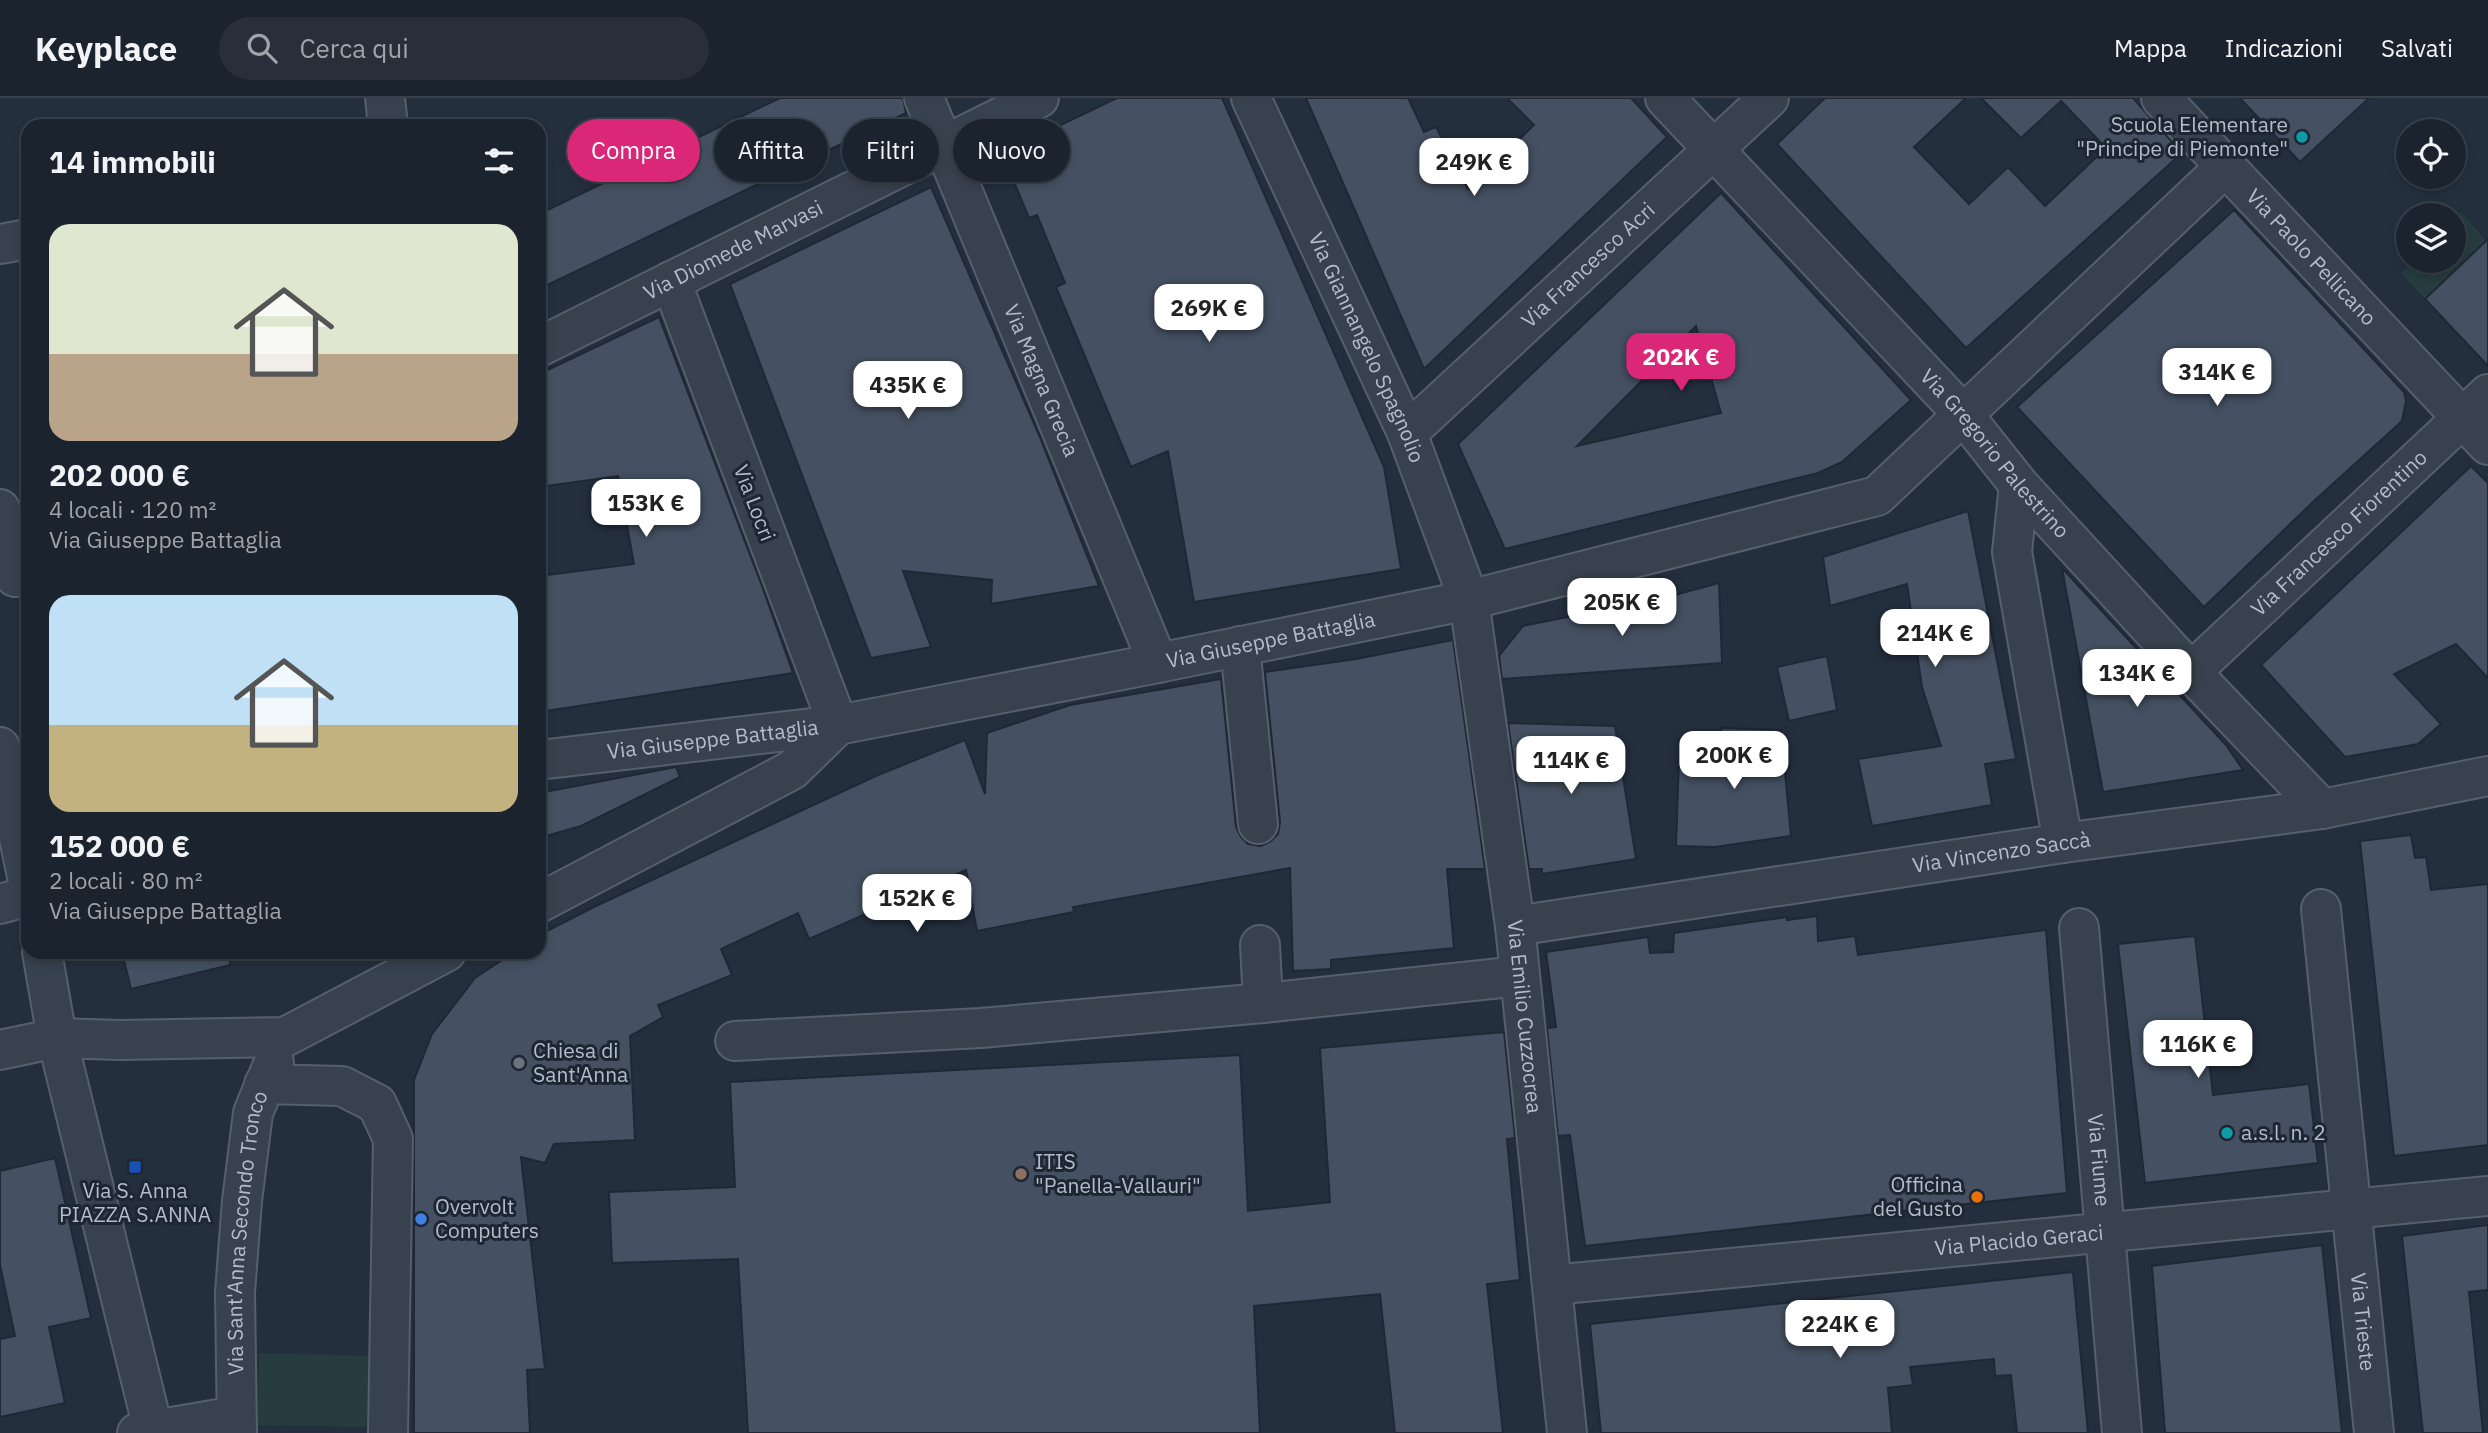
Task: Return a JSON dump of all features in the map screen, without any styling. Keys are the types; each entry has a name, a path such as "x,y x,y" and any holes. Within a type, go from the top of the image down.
{"street":[{"path":"385,98 387,119"},
{"name":"Via Magna Grecia","path":"923,98 1158,663"},
{"name":"Via Diomede Marvasi","path":"546,344 1039,98"},
{"name":"Via Giannangelo Spagnolio","path":"1251,98 1408,433 1469,600"},
{"name":"Via Gregorio Palestrino","path":"1665,98 1962,413 2019,485 2191,672 2322,809"},
{"name":"Via Francesco Acri","path":"1408,433 1769,98"},
{"name":"Via Paolo Pellicano","path":"2161,98 2225,167 2480,419"},
{"name":"Via Giuseppe Battaglia","path":"546,759 838,724 1158,663 1469,600 1877,496 2225,167"},
{"path":"0,244 21,240"},
{"name":"Via Locri","path":"671,281 838,724"},
{"name":"Via Francesco Fiorentino","path":"2191,672 2480,419"},
{"path":"2019,485 2012,552 2063,843"},
{"path":"0,509 14,577"},
{"name":"Via Emilio Cuzzocrea","path":"1469,600 1515,926 1567,1433"},
{"path":"1240,646 1258,824"},
{"path":"546,899 792,770 838,724"},
{"path":"0,747 21,848"},
{"name":"Via Vincenzo Saccà","path":"1515,926 2063,843 2322,809 2488,776"},
{"path":"0,904 21,898"},
{"name":"Via Trieste","path":"2321,909 2374,1433"},
{"name":"Via Fiume","path":"2079,928 2122,1433"},
{"path":"1260,945 1263,1003"},
{"path":"42,959 57,1038 148,1432 236,1424"},
{"path":"0,1050 57,1038 120,1040 285,1037 433,959"},
{"path":"735,1041 981,1028 1263,1003 1520,976"},
{"name":"Via Sant'Anna Secondo Tronco","path":"236,1424 236,1292 242,1201 253,1113 285,1037"},
{"path":"264,1084 342,1086 377,1104 393,1139 388,1433"},
{"name":"Via Placido Geraci","path":"1552,1285 2488,1196"}],"green space":[{"path":"2466,218 2486,241 2466,260"},
{"path":"2401,273 2452,273 2425,299"},
{"path":"259,1353 371,1356 367,1427 258,1425"}],"building":[{"path":"780,98 903,98 906,113 893,119 842,119 842,144 828,150 828,119 736,119"},
{"path":"1117,98 1222,98 1384,467 1401,569 1194,602 1168,451 1131,467 1056,287 1065,283 1037,215 1029,218 1014,182 1070,182 1070,120"},
{"path":"1306,98 1408,98 1424,132 1436,127 1468,189 1534,125 1507,98 1631,98 1667,137 1424,369"},
{"path":"1825,98 1966,98 1914,147 1969,204 2008,167 2045,206 2106,148 2061,101 2021,138 1981,98 2133,98 2182,153 1966,348 1777,144"},
{"name":"Scuola Elementare \"Principe di Piemonte\"","path":"2240,98 2369,98 2300,162"},
{"path":"714,130 714,182 762,182 546,286 546,211 605,182 700,182 700,137"},
{"path":"931,187 1039,435 1099,586 991,604 992,580 903,571 931,647 871,658 730,284"},
{"path":"1721,193 1911,400 1842,462 1818,473 1505,549 1458,444","holes":["1696,326 1721,413 1577,446"]},
{"path":"2234,210 2404,392 2406,401 2402,421 2204,607 2017,407"},
{"path":"2488,239 2488,366 2425,299 2452,273 2466,273 2466,260"},
{"path":"659,317 793,673 546,711 546,575 634,564 618,476 546,486 546,371"},
{"path":"2471,466 2488,483 2488,678 2456,644 2394,674 2441,724 2418,744 2345,757 2261,665"},
{"path":"1968,511 2016,759 1985,764 1992,805 1872,826 1858,759 1941,746 1922,687 1907,584 1830,606 1823,557"},
{"path":"2062,568 2226,745 2243,770 2103,792"},
{"path":"1719,583 1722,663 1502,679 1499,656 1523,626 1667,597"},
{"path":"1453,640 1485,869 1447,869 1454,948 1331,960 1331,969 1293,971 1290,868 1073,907 1074,912 977,931 966,870 809,939 798,913 721,949 732,975 658,1005 663,1017 630,1036 635,1140 554,1144 545,1163 521,1157 545,1369 527,1370 530,1433 414,1433 414,1080 432,1034 475,978 504,959 546,959 546,931 878,775 965,740 985,794 987,733 1070,705 1221,679 1236,827 1248,844 1261,846 1278,834 1280,822 1265,672 1356,659"},
{"path":"1827,656 1837,710 1789,721 1777,667"},
{"path":"1508,723 1615,726 1636,859 1542,874 1542,869 1529,869"},
{"path":"1721,728 1781,730 1791,836 1715,847 1676,846 1679,759 1689,759 1690,745 1720,747"},
{"path":"676,767 680,777 581,826 546,836 546,792"},
{"path":"2411,835 2415,858 2426,857 2431,890 2488,884 2488,1145 2394,1156 2360,841"},
{"path":"1817,916 1818,941 1855,936 1858,955 2046,930 2067,1193 1585,1246 1570,1135 1558,1136 1547,1028 1556,1027 1546,952 1648,937 1650,953 1673,952 1674,933 1787,917 1787,920"},
{"path":"2195,936 2213,1095 2309,1084 2318,1163 2145,1183 2118,944"},
{"path":"124,959 230,959 230,965 131,989"},
{"path":"1504,1032 1515,1138 1507,1139 1520,1280 1487,1284 1503,1433 1395,1433 1380,1294 1254,1306 1260,1433 748,1433 738,1259 612,1263 609,1192 735,1187 730,1082 1240,1055 1248,1211 1330,1202 1320,1048"},
{"path":"55,1158 91,1318 49,1327 65,1403 0,1417 0,1339 15,1336 0,1265 0,1171"},
{"path":"2488,1225 2488,1290 2469,1292 2483,1433 2423,1433 2402,1236"},
{"path":"2322,1245 2342,1433 2165,1433 2152,1266"},
{"path":"2073,1272 2088,1433 2017,1433 2011,1375 1995,1376 1994,1359 1910,1367 1913,1385 1888,1388 1892,1433 1601,1433 1590,1324"}],"place":[{"name":"Scuola Elementare \"Principe di Piemonte\"","path":"2302,137"},
{"name":"Chiesa di Sant'Anna","path":"519,1063"},
{"name":"a.s.l. n. 2","path":"2227,1133"},
{"name":"Via S. Anna PIAZZA S.ANNA","path":"135,1167"},
{"name":"ITIS \"Panella-Vallauri\"","path":"1021,1174"},
{"name":"Officina del Gusto","path":"1977,1197"},
{"name":"Overvolt Computers","path":"421,1219"}]}
